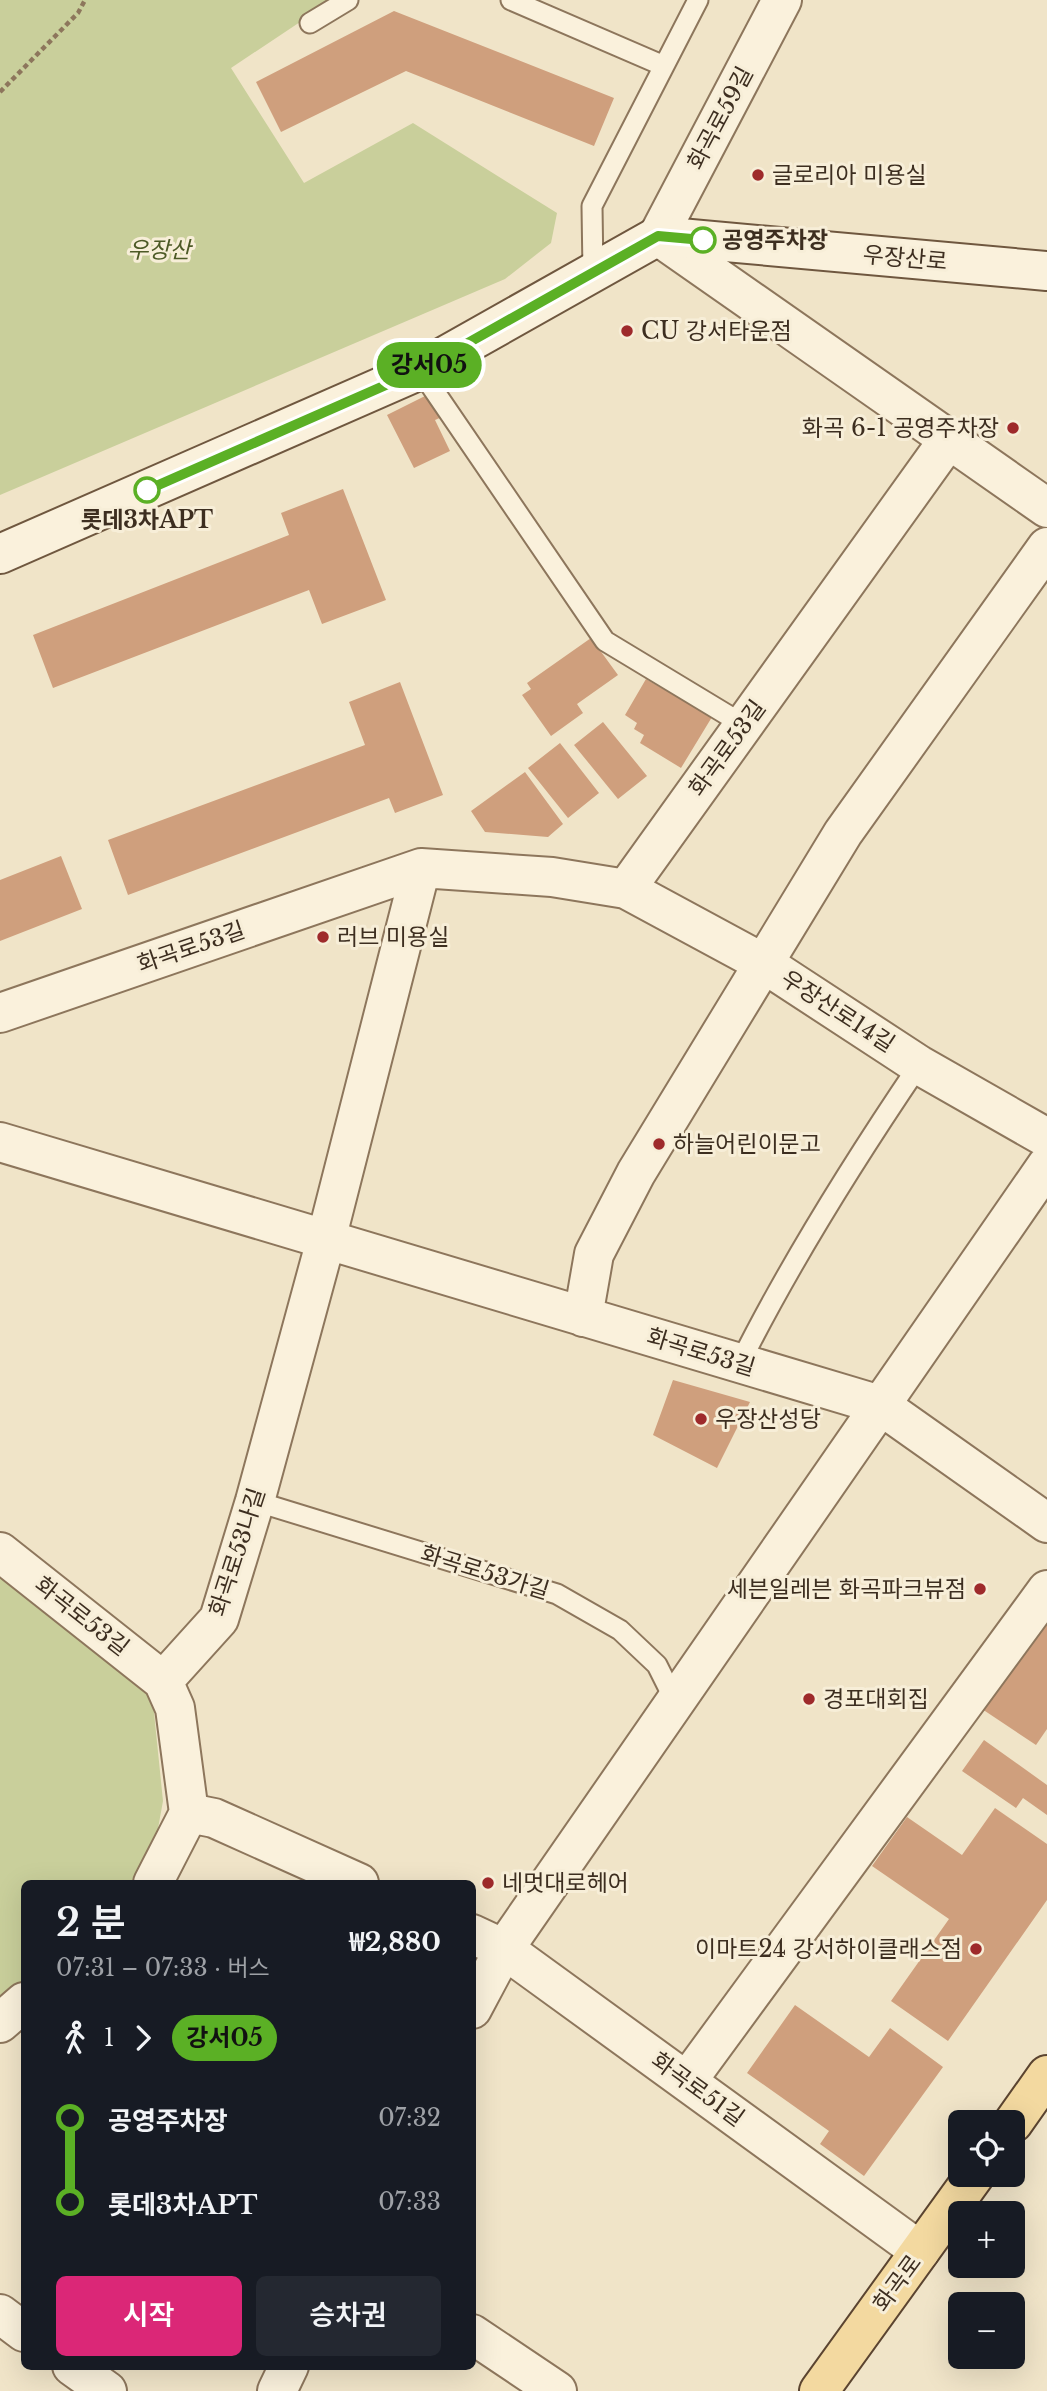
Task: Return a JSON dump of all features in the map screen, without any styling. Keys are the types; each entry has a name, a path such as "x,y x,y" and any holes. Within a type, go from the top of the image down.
{"main road":[{"path":"1022,2110 1047,2075"},
{"name":"화곡로","path":"822,2390 966,2187"}],"street":[{"name":"화곡로59길","path":"658,236 782,0"},
{"name":"우장산로","path":"658,236 1047,271"},
{"path":"0,554 420,370 658,236 1047,508"},
{"name":"화곡로53길","path":"0,1013 421,868 552,877 626,889 949,439"},
{"path":"583,1317 594,1254 619,1202 763,963 843,834 1047,547"},
{"path":"326,1240 421,868"},
{"name":"우장산로14길","path":"626,889 763,963 919,1065 1047,1138"},
{"name":"화곡로53길","path":"0,1142 880,1405 1047,1523"},
{"path":"476,1992 488,1941 675,1702 1047,1165"},
{"name":"화곡로53나길","path":"163,1681 219,1619 256,1501 326,1240"},
{"name":"화곡로53길","path":"0,1552 163,1681"},
{"path":"687,2081 1047,1590"},
{"path":"155,1880 190,1813 175,1709 163,1681"},
{"path":"190,1813 214,1818 352,1880"},
{"name":"화곡로51길","path":"488,1941 687,2081 920,2251"},
{"path":"0,2022 21,2004"},
{"path":"0,2314 21,2330"},
{"path":"476,2337 556,2391"},
{"path":"78,2370 107,2391"},
{"path":"277,2391 287,2370"}],"lane":[{"path":"310,23 348,0"},
{"path":"511,0 664,66"},
{"path":"593,272 592,206 698,0"},
{"path":"420,370 605,641 744,725"},
{"path":"740,1363 805,1242 852,1165 919,1065"},
{"name":"화곡로53가길","path":"256,1501 557,1594 620,1630 657,1665 675,1702"}],"path":[{"path":"0,92 78,13 85,0"}],"green space":[{"name":"우장산","path":"0,0 333,0 231,68 304,183 413,123 557,213 551,243 505,279 0,495"},
{"path":"0,1578 152,1693 163,1801 153,1856 135,1880 21,1880 21,1992 0,2009"}],"building":[{"path":"394,11 614,98 594,146 406,71 281,132 256,82"},
{"path":"431,393 442,417 435,420 450,451 414,468 387,415"},
{"path":"343,489 386,600 322,624 309,590 53,688 33,635 289,535 281,513"},
{"path":"591,638 618,675 577,704 583,713 551,736 522,695 531,689 527,683"},
{"path":"646,679 712,717 681,768 640,743 644,735 634,729 637,723 625,715"},
{"path":"400,682 443,795 395,813 389,798 128,895 108,840 365,745 349,702"},
{"path":"603,722 647,776 618,799 574,745"},
{"path":"560,743 599,793 568,818 528,768"},
{"path":"525,772 563,824 548,837 485,832 471,811"},
{"path":"61,856 82,909 0,941 0,880"},
{"name":"우장산성당","path":"673,1380 750,1402 717,1468 653,1435"},
{"path":"1047,1615 1047,1729 1036,1745 982,1709"},
{"path":"984,1740 1047,1785 1047,1815 1023,1798 1016,1808 962,1771"},
{"path":"995,1808 1047,1844 1047,1900 948,2041 891,2001 949,1919 872,1866 907,1817 962,1855"},
{"path":"795,2005 869,2057 890,2028 943,2067 864,2176 820,2144 829,2131 747,2073"}],"bus line":[{"name":"강서05","path":"147,490 420,370 658,236 703,240"}],"place":[{"name":"글로리아 미용실","path":"758,175"},
{"name":"공영주차장","path":"703,240"},
{"name":"CU 강서타운점","path":"627,331"},
{"name":"화곡 6-1 공영주차장","path":"1013,428"},
{"name":"롯데3차APT","path":"147,490"},
{"name":"러브 미용실","path":"323,937"},
{"name":"하늘어린이문고","path":"659,1144"},
{"name":"우장산성당","path":"701,1419"},
{"name":"세븐일레븐 화곡파크뷰점","path":"980,1589"},
{"name":"경포대회집","path":"809,1699"},
{"name":"네멋대로헤어","path":"488,1883"},
{"name":"이마트24 강서하이클래스점","path":"976,1949"}]}
